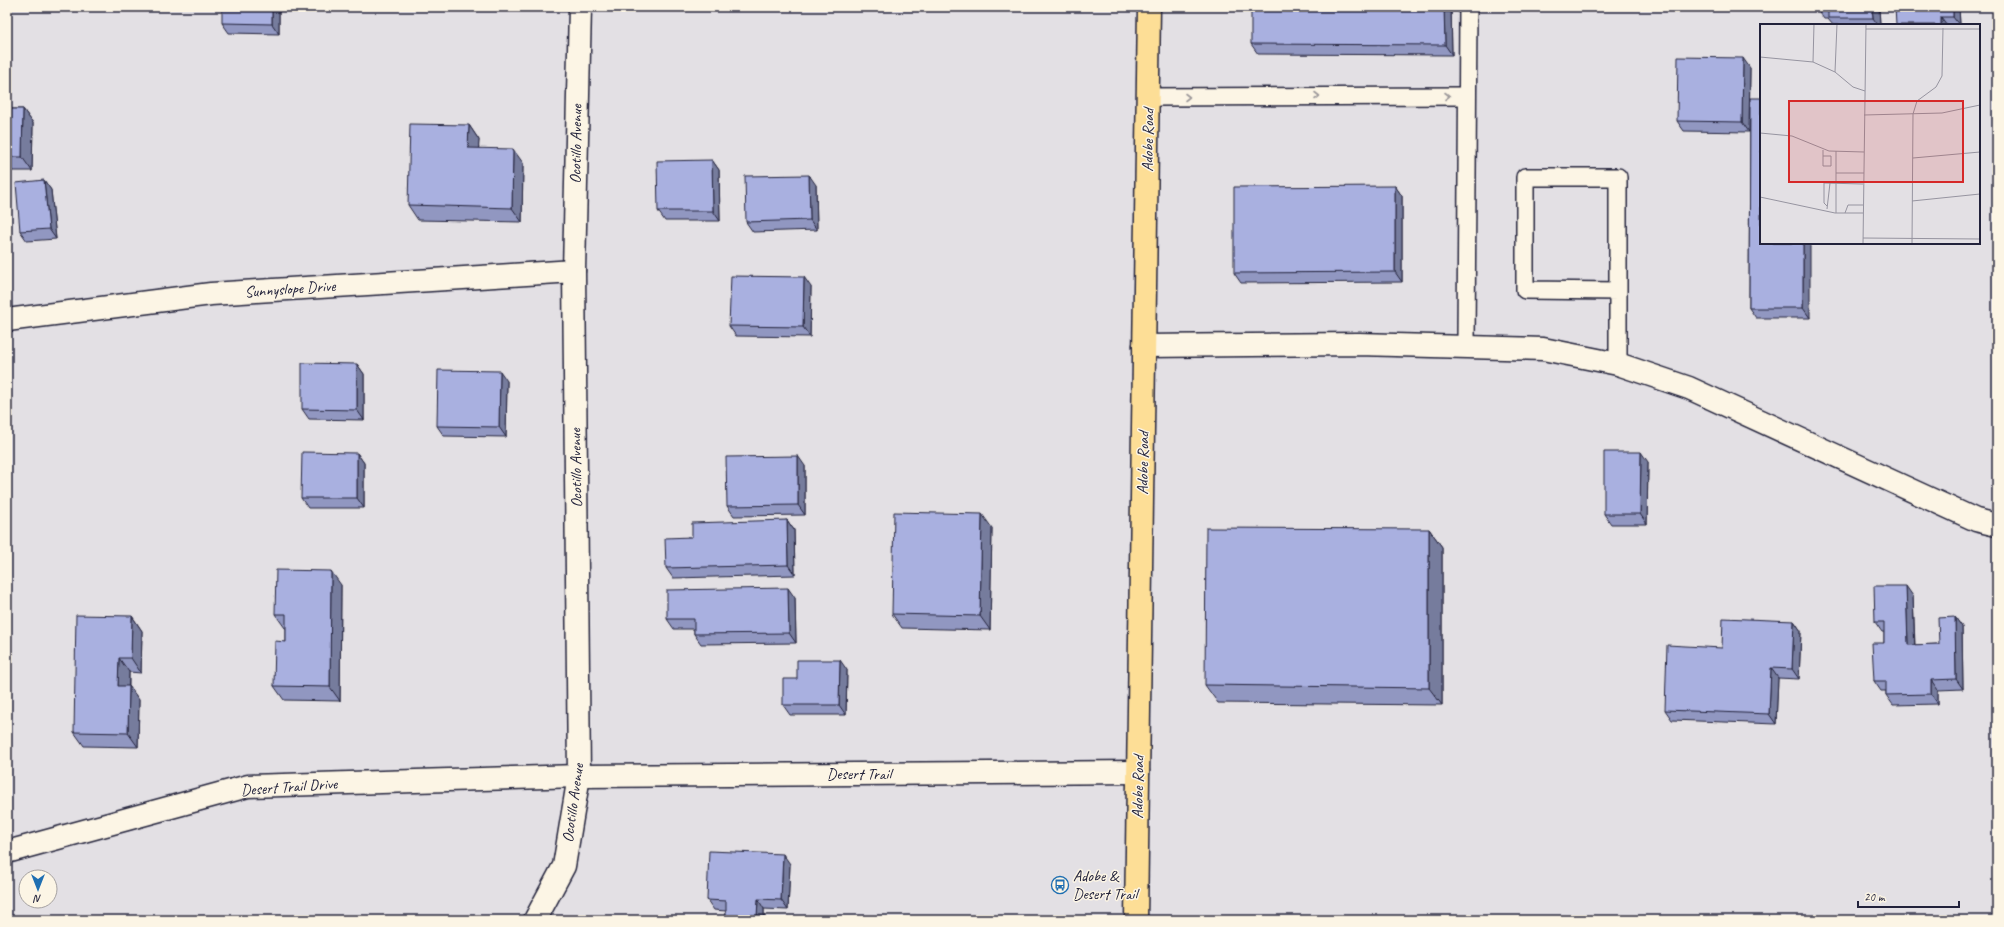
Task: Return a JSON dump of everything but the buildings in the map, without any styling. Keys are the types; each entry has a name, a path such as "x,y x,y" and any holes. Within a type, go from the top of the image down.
{"main road":[{"name":"Adobe Road","path":"1136,920 1149,7"}],"street":[{"name":"Ocotillo Avenue","path":"535,920 564,866 579,776 574,271 580,7"},
{"name":"Sunnyslope Drive","path":"7,320 211,294 574,271"},
{"path":"1144,346 1359,344 1543,348 1618,364 1689,388 1976,520 1997,525"},
{"name":"Desert Trail","path":"579,776 1138,772"},
{"name":"Desert Trail Drive","path":"7,852 248,786 579,776"}],"lane":[{"path":"1466,346 1468,7"},
{"path":"1148,97 1467,96"},
{"path":"1618,291 1525,290 1525,177 1618,177 1618,291 1618,364"}],"place":[{"name":"Adobe & Desert Trail","path":"1060,885"}]}
